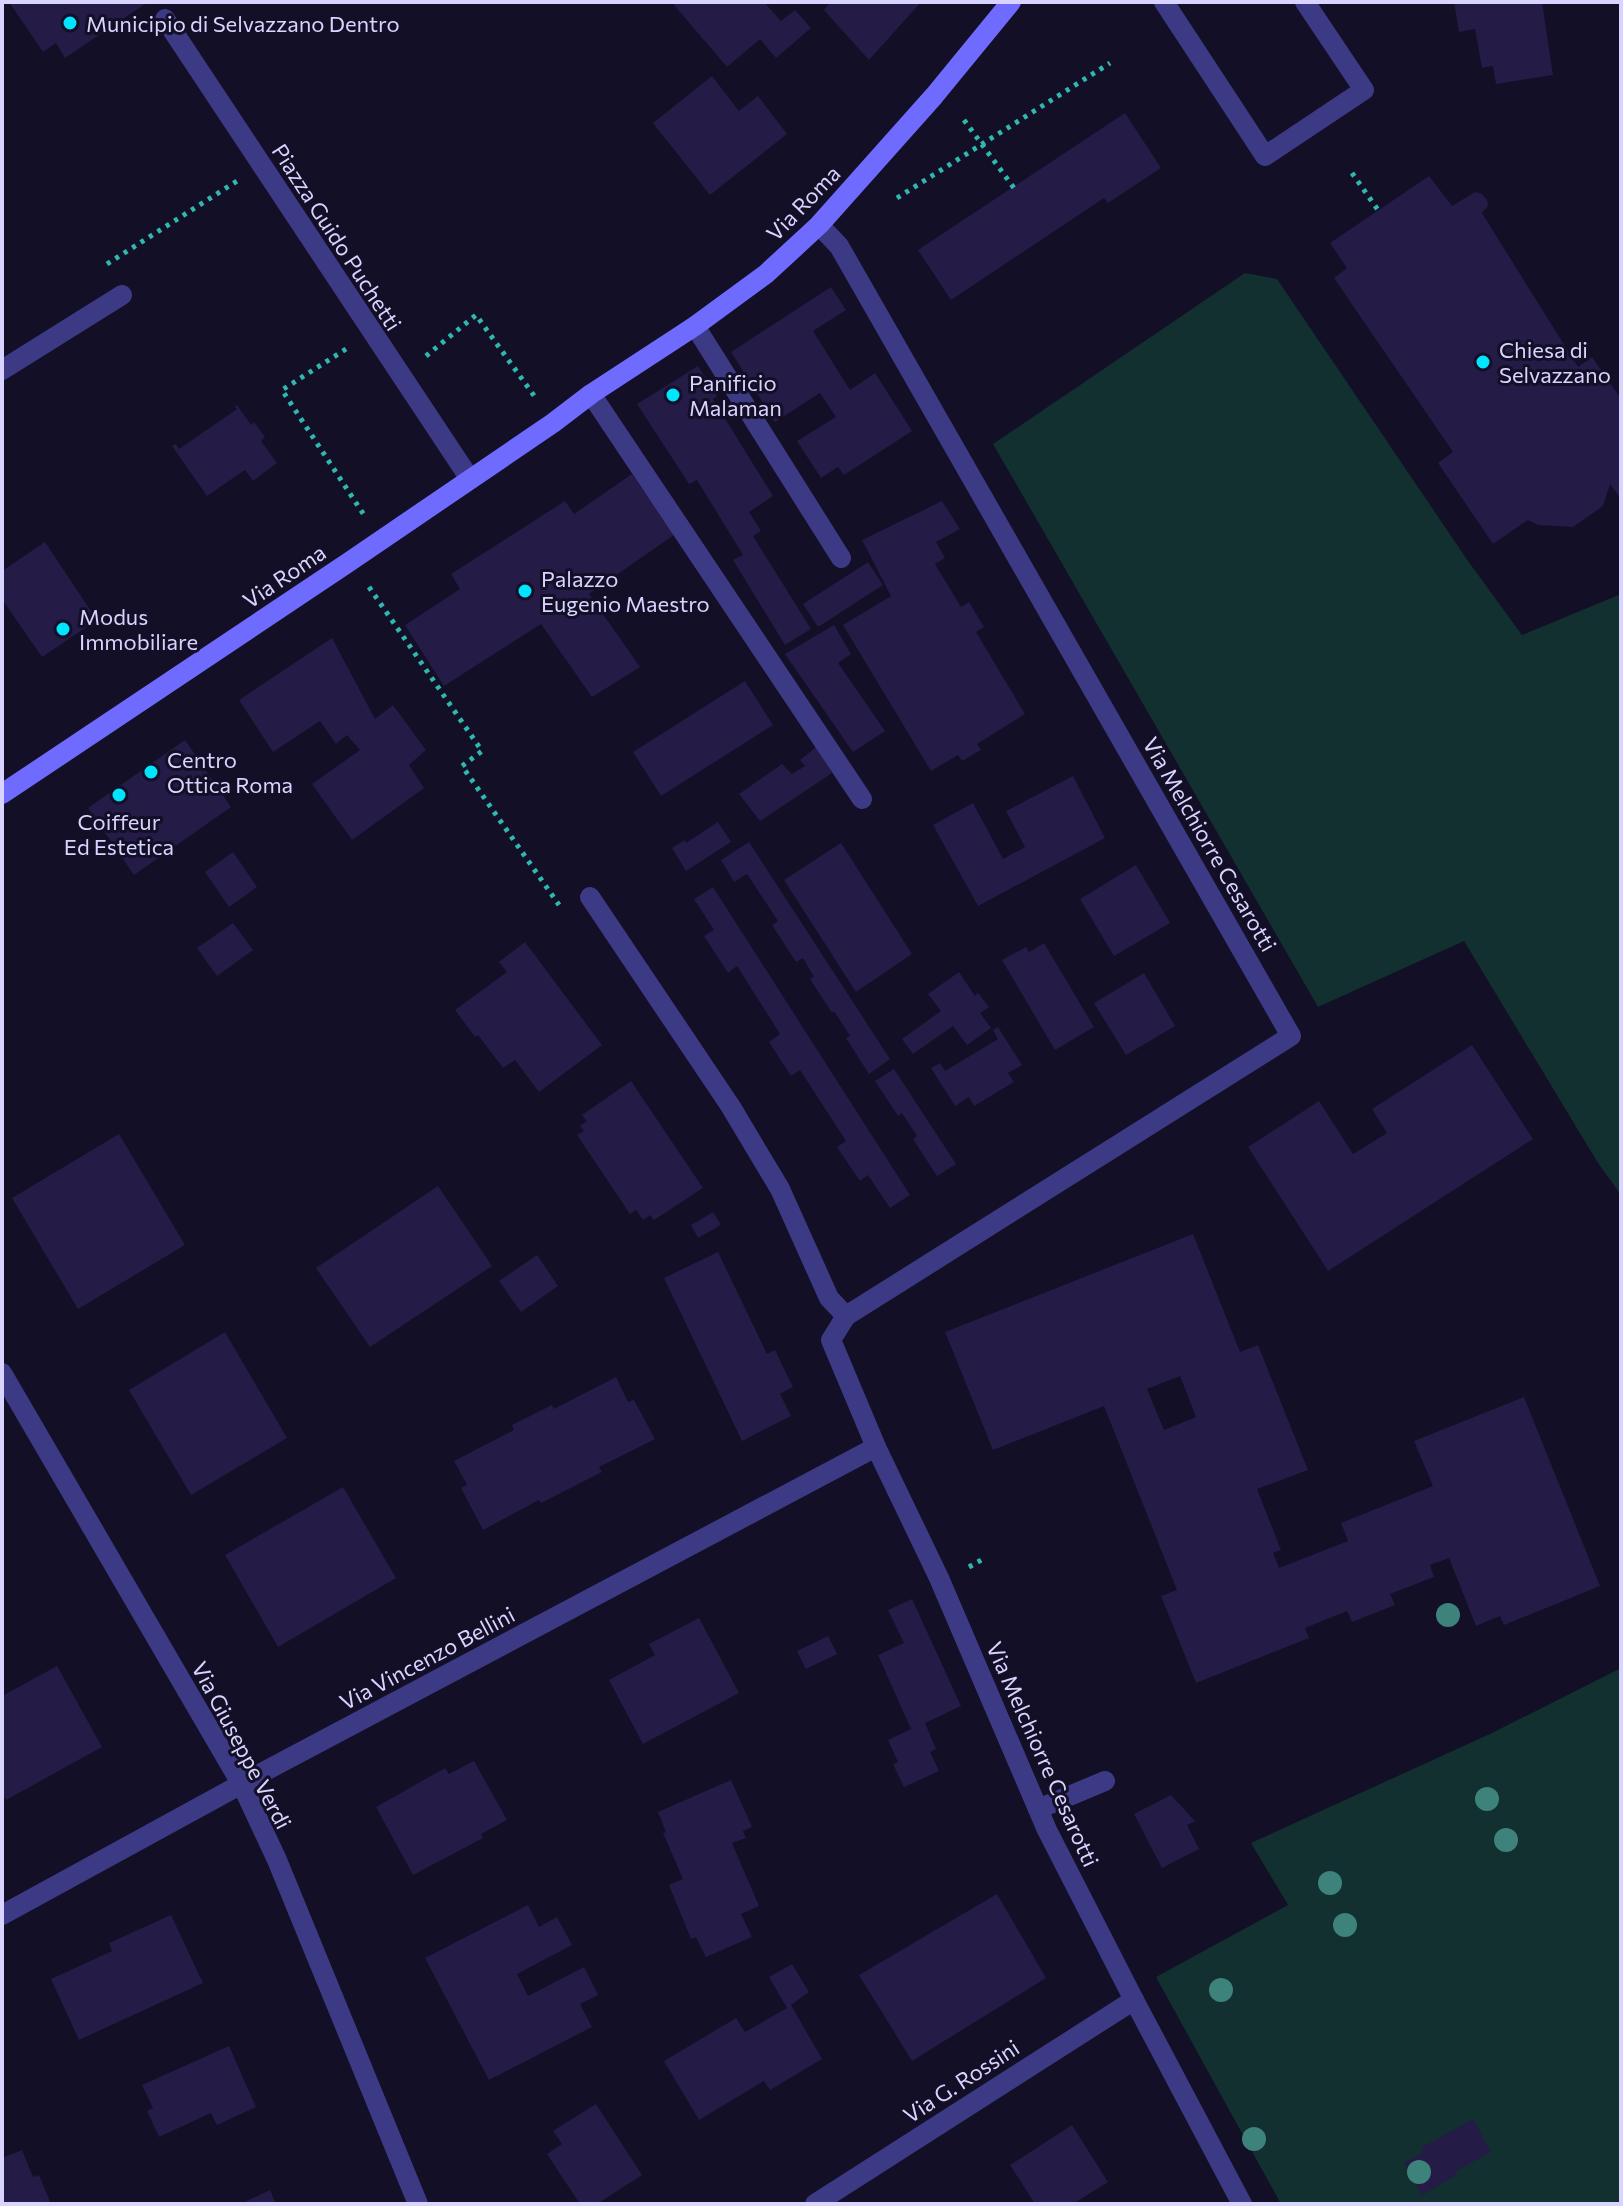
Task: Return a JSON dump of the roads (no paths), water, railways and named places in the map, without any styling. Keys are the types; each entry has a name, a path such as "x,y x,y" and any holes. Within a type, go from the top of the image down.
{"street":[{"name":"Via Roma","path":"2,794 695,326 766,274 819,225 934,96 1011,2"},
{"path":"1164,2 1265,156 1364,90 1305,2"},
{"name":"Piazza Guido Puchetti","path":"165,19 470,479"},
{"name":"Via Melchiorre Cesarotti","path":"819,225 839,246 853,270 1291,1036 846,1316 831,1340 876,1447 939,1578 1038,1809 1242,2204"},
{"path":"2,370 122,295"},
{"path":"695,326 841,558"},
{"path":"591,394 862,799"},
{"path":"590,897 731,1107 780,1189 829,1298 846,1316"},
{"name":"Via Giuseppe Verdi","path":"2,1373 242,1785 277,1860 418,2204"},
{"name":"Via Vincenzo Bellini","path":"2,1915 876,1447"},
{"path":"1038,1809 1105,1781"},
{"name":"Via G. Rossini","path":"815,2204 1134,2000"}],"place":[{"name":"Municipio di Selvazzano Dentro","path":"70,23"},
{"name":"Chiesa di Selvazzano","path":"1483,362"},
{"name":"Panificio Malaman","path":"673,395"},
{"name":"Palazzo Eugenio Maestro","path":"525,591"},
{"name":"Modus Immobiliare","path":"63,629"},
{"name":"Centro Ottica Roma","path":"151,772"},
{"name":"Coiffeur Ed Estetica","path":"119,795"}]}
